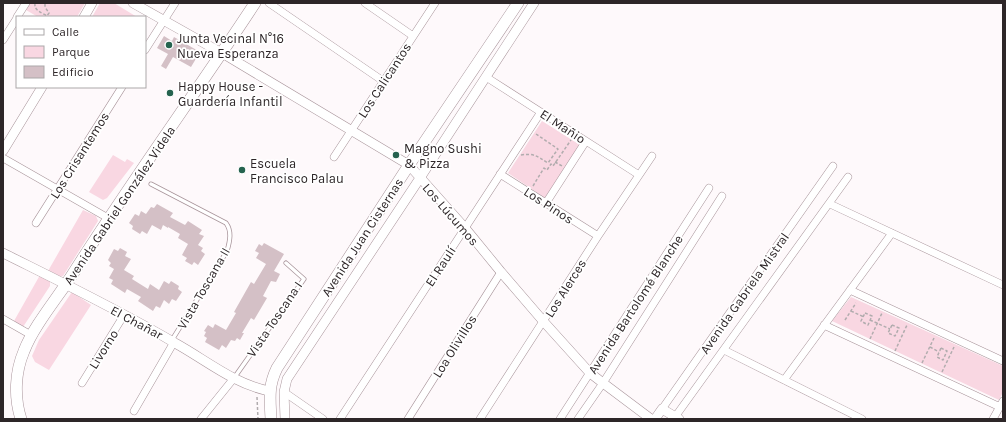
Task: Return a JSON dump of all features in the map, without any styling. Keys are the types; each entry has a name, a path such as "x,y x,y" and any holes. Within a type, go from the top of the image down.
{"main road":[{"name":"Avenida Gabriel González Videla","path":"21,419 17,402 17,380 21,359 31,335 66,285 108,218 222,54 255,3"},
{"name":"Avenida Juan Cisternas","path":"271,419 269,392 272,380 278,368 409,165 518,3"}],"street":[{"path":"18,16 26,3"},
{"path":"85,16 92,3"},
{"name":"Los Lúcumos","path":"133,3 409,165 465,228 544,322 590,373 651,419"},
{"path":"146,48 175,3"},
{"path":"269,3 383,81"},
{"path":"365,3 413,36"},
{"name":"Los Calicantos","path":"334,157 435,3"},
{"name":"Avenida Juan Cisternas","path":"285,419 284,392 287,379 534,3"},
{"path":"3,40 16,19"},
{"name":"El Mañio","path":"486,76 640,175"},
{"path":"3,151 41,88"},
{"name":"Los Crisantemos","path":"36,223 121,88"},
{"name":"El Raulí","path":"340,419 541,112"},
{"path":"546,203 586,141"},
{"name":"Los Alerces","path":"480,419 544,322 598,236 652,156"},
{"path":"3,158 108,218"},
{"name":"Avenida Gabriela Mistral","path":"655,419 833,166"},
{"name":"Los Pinos","path":"500,174 598,236"},
{"name":"Avenida Gabriela Mistral","path":"676,418 848,177"},
{"name":"Avenida Bartolomé Blanche","path":"560,419 709,188"},
{"name":"Avenida Bartolomé Blanche","path":"578,419 603,383 722,196"},
{"path":"830,204 1003,285"},
{"path":"784,380 892,233"},
{"name":"El Chañar","path":"3,253 173,341 234,378 256,389 269,392"},
{"name":"Loa Olivillos","path":"408,419 501,272"},
{"path":"850,290 1003,361"},
{"name":"Livorno","path":"82,383 124,315"},
{"path":"3,319 31,335"},
{"path":"824,325 939,379 1001,404 993,419"},
{"path":"134,411 173,341"},
{"path":"724,350 862,419"},
{"path":"201,419 234,378"},
{"path":"284,392 323,419"},
{"path":"662,409 676,418"}],"lane":[{"name":"Vista Toscana II","path":"151,184 226,223 229,228 230,241 227,251 173,341"},
{"name":"Vista Toscana I","path":"234,378 304,279 286,263"}],"path":[{"path":"35,3 35,8 47,16 50,13 45,7 45,3"},
{"path":"511,158 531,154 548,163 552,158 558,149 530,130"},
{"path":"529,192 544,168 547,170 551,164 552,166 575,134"},
{"path":"552,158 556,161"},
{"path":"844,320 856,303"},
{"path":"867,345 885,306"},
{"path":"850,311 864,317"},
{"path":"865,313 872,316 870,320 868,324 862,321 865,313"},
{"path":"892,357 911,318"},
{"path":"870,320 890,329"},
{"path":"892,325 899,328 897,332 895,336 888,333 892,325"},
{"path":"919,369 938,330"},
{"path":"897,332 903,335"},
{"path":"939,379 958,340"},
{"path":"930,347 939,352"},
{"path":"946,355 943,360 937,357 941,348 947,352 946,355 950,357"}],"green space":[{"path":"30,3 85,3 78,16 36,16 26,10"},
{"path":"100,3 114,3 135,16 93,16"},
{"path":"542,121 580,145 545,198 508,173"},
{"path":"113,155 125,162 127,159 134,163 107,198 103,200 89,192"},
{"path":"83,210 96,216 98,221 63,276 58,277 48,271"},
{"path":"40,275 50,280 50,286 23,327 14,321"},
{"path":"72,292 91,305 49,370 35,362 32,356 39,340"},
{"path":"851,297 1003,366 1003,392 999,400 832,321"}],"building":[{"path":"164,36 172,41 174,37 200,52 191,67 173,57 166,69 161,66 168,54 157,48"},
{"path":"157,204 173,213 170,217 185,225 188,221 202,230 199,234 204,236 198,245 203,248 201,251 205,254 198,265 194,262 192,265 185,261 187,258 182,255 188,244 178,238 180,234 168,227 163,225 161,230 152,225 147,234 142,231 140,234 132,229 133,226 129,223 135,214 139,216 141,211 146,214 151,207 154,208"},
{"path":"264,243 284,254 274,271 280,274 276,282 271,281 263,296 267,298 254,320 251,318 242,333 244,333 240,340 237,338 235,341 231,340 226,348 222,345 219,350 205,342 207,338 204,336 206,332 204,331 208,325 213,328 215,324 226,330 236,313 234,312 251,282 254,284 266,264 256,258 259,253 255,251 259,244 262,246"},
{"path":"120,248 127,252 125,256 131,259 124,270 134,276 132,279 148,289 150,284 159,290 164,281 169,284 171,281 179,286 178,289 182,292 176,301 172,299 169,304 164,300 160,308 156,306 153,311 138,301 141,297 127,289 125,293 111,284 113,280 109,278 114,269 109,266 111,263 108,260 114,249 118,251"}],"place":[{"name":"Junta Vecinal N°16 Nueva Esperanza","path":"169,45"},
{"name":"Happy House - Guardería Infantil","path":"170,93"},
{"name":"Magno Sushi & Pizza","path":"396,155"},
{"name":"Escuela Francisco Palau","path":"242,170"}]}
